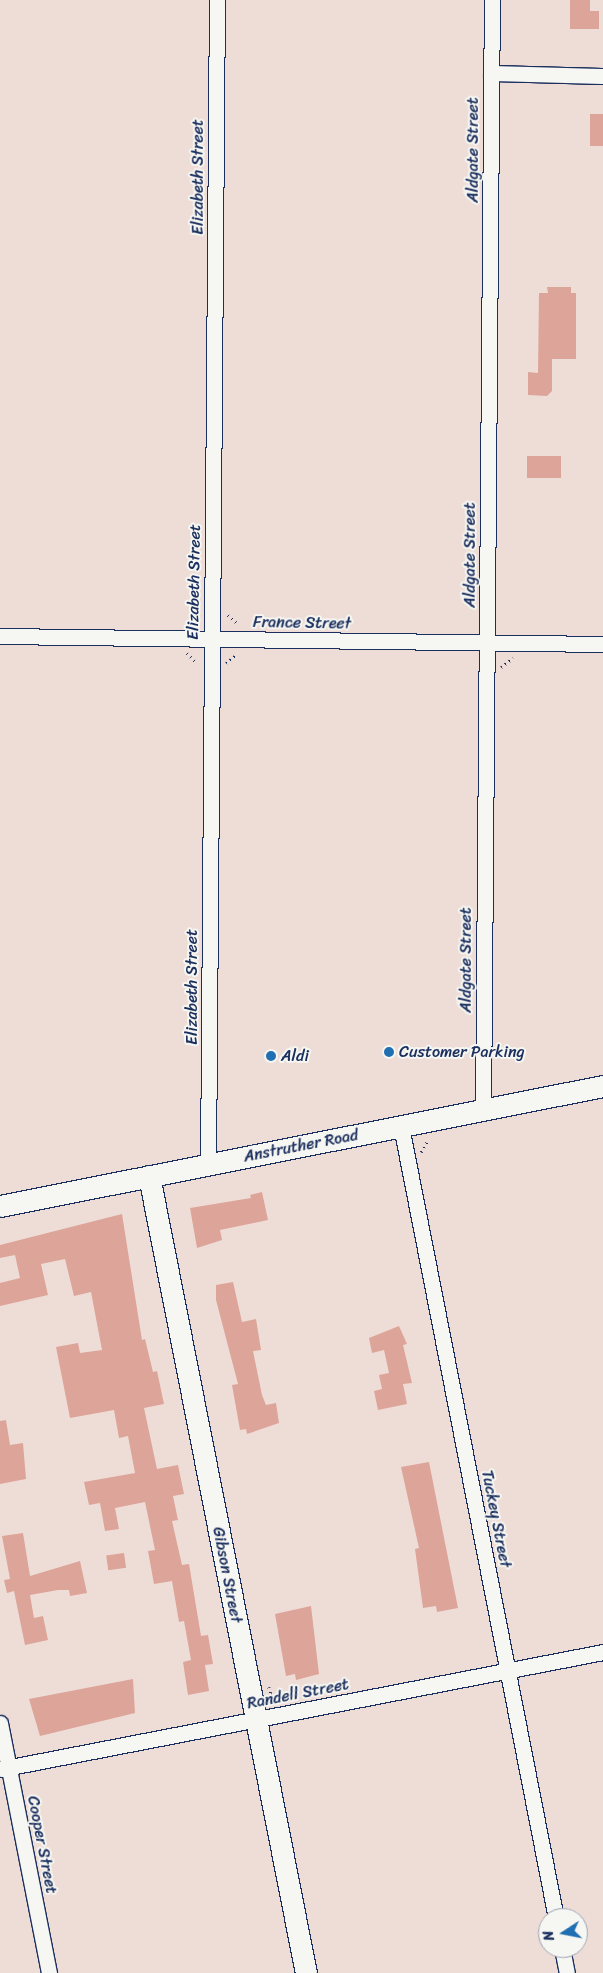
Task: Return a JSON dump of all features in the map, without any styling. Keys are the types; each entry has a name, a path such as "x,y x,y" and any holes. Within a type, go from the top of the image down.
{"street":[{"name":"Elizabeth Street","path":"208,1165 217,0"},
{"name":"Aldgate Street","path":"483,1110 492,0"},
{"path":"491,73 603,76"},
{"name":"France Street","path":"0,636 603,644"},
{"name":"Anstruther Road","path":"0,1206 603,1086"},
{"name":"Tuckey Street","path":"401,1126 554,1908"},
{"name":"Gibson Street","path":"149,1176 306,1973"},
{"name":"Randell Street","path":"4,1768 603,1652"},
{"name":"Cooper Street","path":"0,1723 4,1768 49,1973"},
{"path":"564,1958 567,1973"}],"path":[{"path":"182,648 200,666 222,665 239,652 239,625 229,617 224,598 212,597"}],"building":[{"path":"570,0 590,0 590,11 599,11 599,29 570,29"},
{"path":"590,114 603,114 603,146 590,146"},
{"path":"547,287 571,287 571,293 576,293 576,359 552,359 552,391 547,396 528,395 528,372 538,373 539,293 548,293"},
{"path":"527,456 561,456 561,478 527,478"},
{"path":"262,1192 268,1220 220,1230 222,1240 197,1248 190,1208 251,1198 250,1195"},
{"path":"122,1214 142,1340 145,1339 153,1372 157,1371 164,1404 144,1408 157,1469 178,1465 184,1494 173,1496 178,1520 172,1521 182,1565 189,1564 201,1636 208,1635 213,1664 205,1665 209,1691 188,1695 183,1662 191,1660 184,1621 179,1622 172,1581 154,1584 148,1551 155,1550 145,1502 115,1508 119,1529 105,1531 100,1503 89,1505 84,1482 135,1473 128,1436 119,1438 114,1410 70,1418 56,1347 78,1343 80,1353 102,1350 91,1292 74,1296 65,1259 41,1264 48,1295 0,1306 0,1283 20,1278 15,1255 0,1258 0,1245"},
{"path":"233,1282 242,1322 256,1319 261,1350 253,1351 262,1395 266,1405 276,1403 279,1423 247,1434 246,1429 240,1430 232,1385 238,1384 216,1300 216,1285"},
{"path":"399,1326 407,1344 403,1345 412,1383 403,1384 407,1404 378,1410 374,1391 382,1389 379,1375 389,1373 384,1350 372,1353 369,1338"},
{"path":"6,1420 10,1445 23,1443 26,1479 0,1484 0,1421"},
{"path":"429,1462 458,1608 437,1612 436,1606 423,1608 415,1549 419,1548 401,1467"},
{"path":"23,1533 30,1576 80,1561 87,1593 70,1596 69,1590 58,1590 30,1595 34,1618 43,1616 48,1640 25,1645 14,1591 7,1593 4,1580 10,1579 2,1536"},
{"path":"124,1553 126,1568 108,1570 106,1556"},
{"path":"311,1606 319,1674 296,1680 295,1674 286,1676 275,1614"},
{"path":"133,1679 135,1713 40,1736 29,1699"}],"place":[{"name":"Customer Parking","path":"389,1052"},
{"name":"Aldi","path":"271,1056"}]}
